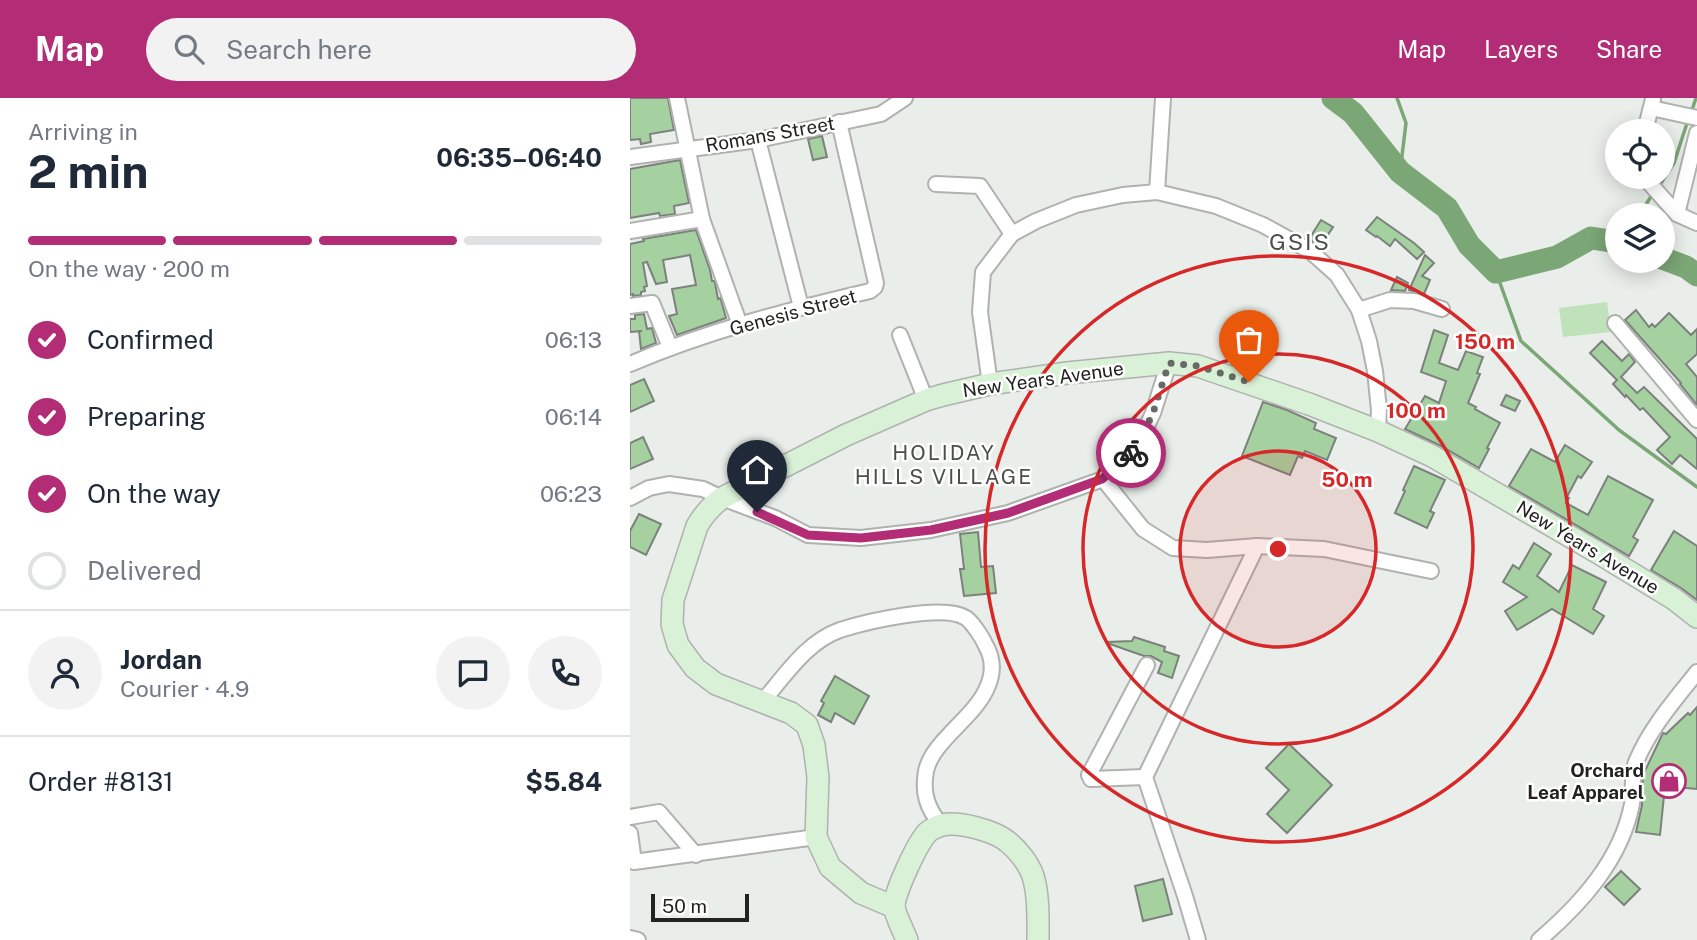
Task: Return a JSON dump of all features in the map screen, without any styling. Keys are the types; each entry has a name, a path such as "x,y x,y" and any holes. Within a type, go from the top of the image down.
{"street":[{"path":"677,98 702,219 740,325"},
{"name":"Romans Street","path":"630,157 758,140 881,114 905,98"},
{"path":"1157,192 1163,98"},
{"path":"1653,103 1697,118"},
{"name":"Genesis Street","path":"630,364 670,347 740,325 870,291 875,287 839,122"},
{"path":"1677,214 1697,133"},
{"path":"758,140 801,307"},
{"path":"936,184 980,186 1012,234"},
{"path":"1655,189 1677,214 1697,223"},
{"path":"990,384 980,312 983,272 1012,234 1076,205 1123,195 1157,192 1216,206 1263,225 1310,251 1337,275 1359,310 1370,341 1379,410 1378,431"},
{"path":"630,230 702,219"},
{"path":"1359,310 1390,300 1414,301 1442,309"},
{"path":"630,306 652,303 670,347"},
{"path":"1615,323 1697,420"},
{"path":"900,335 926,400"},
{"path":"630,498 649,488 669,484 703,489 808,535 861,538 931,530 1008,513 1102,479 1136,449 1153,413 1169,363"},
{"name":"New Years Avenue","path":"894,907 861,893 831,867 816,837 818,777 814,746 807,725 791,713 716,684 695,668 678,645 672,624 673,600 697,526 712,505 846,435 926,400 990,384 1067,373 1169,363 1198,366 1378,431 1432,456 1674,599 1697,617"},
{"path":"1102,479 1143,529 1174,548 1207,550 1257,546 1324,549 1431,571"},
{"path":"1198,940 1145,777 1257,546"},
{"path":"762,702 808,648 833,633 860,624 933,612 966,618 981,636 990,653 993,669 987,688 976,707 933,755 926,769 926,801 931,813 941,825"},
{"path":"1145,777 1091,779 1088,775 1147,665"},
{"path":"1539,940 1596,883 1621,842 1632,804 1635,764 1654,729 1697,672"},
{"path":"630,817 659,812 696,855"},
{"path":"907,940 894,907 903,878 919,845 928,832 941,825 963,825 1006,840 1021,855 1032,874 1036,889 1038,940"},
{"path":"630,832 634,862 816,837"},
{"path":"630,938 638,940"}],"green space":[{"path":"1607,302 1611,332 1563,337 1559,308"}],"building":[{"path":"630,98 668,98 674,130 650,134 651,142 641,144 640,139 630,140"},
{"path":"822,136 827,157 813,160 808,139"},
{"path":"680,160 689,203 674,206 675,214 660,216 659,213 630,218 630,169"},
{"path":"1377,217 1424,252 1417,259 1395,239 1390,246 1366,230"},
{"path":"1321,220 1333,227 1320,247 1309,239"},
{"path":"696,230 726,318 677,335 669,316 677,314 672,289 696,285 690,255 663,260 667,282 656,284 647,262 643,263 647,286 641,295 633,296 630,295 630,244 644,241 643,239"},
{"path":"1425,255 1434,263 1422,276 1430,280 1424,294 1409,290"},
{"path":"1397,277 1408,283 1405,291 1391,290"},
{"path":"1636,310 1649,327 1652,324 1655,327 1669,313 1691,335 1697,329 1697,354 1686,364 1697,377 1697,405 1625,320"},
{"path":"644,314 647,329 652,328 656,343 641,349 639,331 630,332 630,319"},
{"path":"1434,330 1448,335 1439,363 1458,370 1466,351 1483,357 1477,373 1480,374 1468,403 1500,423 1479,468 1405,429 1425,396 1439,403 1446,381 1421,372"},
{"path":"1602,341 1622,361 1629,354 1635,362 1621,377 1637,393 1644,387 1697,439 1697,469 1680,455 1672,464 1657,450 1670,437 1643,408 1640,410 1626,395 1625,397 1613,384 1617,380 1590,353"},
{"path":"644,379 654,401 630,412 630,385"},
{"path":"1506,395 1520,401 1515,411 1501,405"},
{"path":"1263,402 1316,423 1314,429 1336,438 1327,460 1305,451 1302,458 1298,456 1290,475 1242,456"},
{"path":"643,437 653,459 630,469 630,443"},
{"path":"1565,445 1592,462 1581,478 1578,476 1566,503 1588,515 1608,476 1653,500 1633,537 1638,540 1629,556 1509,486 1531,449 1555,462"},
{"path":"1414,466 1445,480 1430,511 1434,513 1427,528 1395,513"},
{"path":"639,514 661,524 646,555 630,547 630,531"},
{"path":"1674,531 1697,546 1697,600 1651,570"},
{"path":"978,532 981,567 993,566 996,593 964,596 960,569 964,569 960,534"},
{"path":"1534,543 1551,554 1537,576 1559,592 1572,565 1606,582 1593,609 1604,616 1593,634 1552,609 1517,630 1505,611 1527,597 1503,582 1513,565 1519,569"},
{"path":"1134,637 1165,647 1164,651 1179,656 1172,678 1158,673 1162,662 1151,656 1107,643 1132,641"},
{"path":"835,676 869,696 854,724 835,713 831,722 818,715 824,703 821,701"},
{"name":"Orchard Leaf Apparel","path":"1697,707 1697,789 1665,786 1660,835 1636,832 1642,805 1643,775 1663,733 1666,734"},
{"path":"1289,744 1332,785 1287,833 1267,814 1289,790 1266,768"},
{"path":"1621,871 1640,889 1624,905 1605,887"},
{"path":"1163,879 1172,914 1143,921 1135,886"}],"waterway":[{"path":"1333,98 1353,113 1400,172 1447,208 1469,245 1496,272 1557,257 1591,238 1605,240"},
{"path":"1397,98 1406,123 1400,172"},
{"path":"1691,113 1696,98"},
{"path":"1675,160 1688,120"},
{"path":"1647,203 1654,192"},
{"path":"1675,263 1697,275"},
{"path":"1496,272 1521,341 1619,430 1697,487"}],"way so far":[{"path":"1131,453 1136,449 1153,413 1169,363 1198,366 1249,382"}],"place":[{"name":"Orchard Leaf Apparel","path":"1669,781"}],"district":[{"name":"GSIS","path":"1300,242"},
{"name":"HOLIDAY HILLS VILLAGE","path":"944,465"}],"route":[{"path":"757,512 808,535 861,538 931,530 1008,513 1102,479 1131,453"}]}
